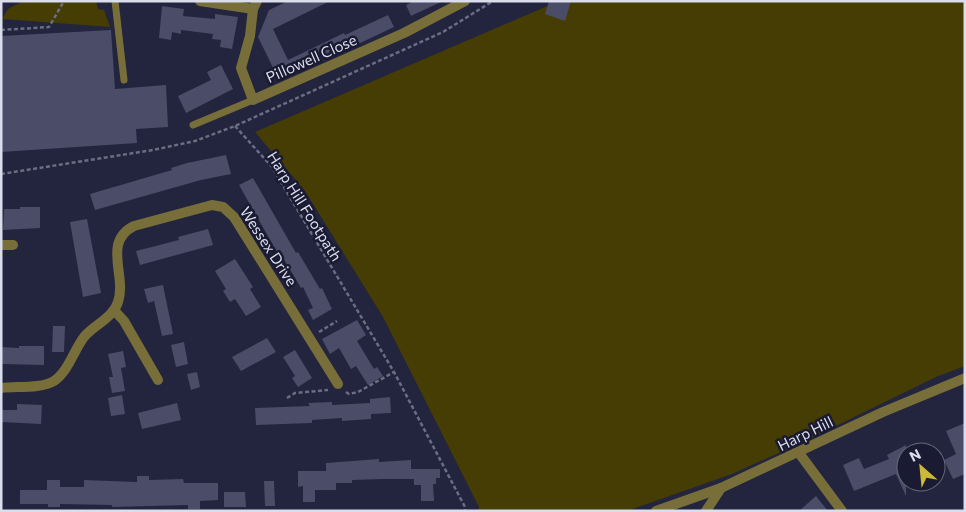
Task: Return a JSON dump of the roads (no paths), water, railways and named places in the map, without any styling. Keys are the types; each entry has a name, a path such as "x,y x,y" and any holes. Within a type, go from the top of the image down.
{"street":[{"path":"200,1 255,5"},
{"name":"Pillowell Close","path":"255,5 242,68 244,80 253,100 404,34 465,1"},
{"name":"Wessex Drive","path":"114,310 120,295 116,246 123,233 134,226 207,206 218,205 228,210 234,217 338,384"},
{"path":"1,245 13,245"},
{"path":"1,388 42,385 54,381 61,374 83,338 114,310 124,321 158,380"},
{"name":"Harp Hill","path":"656,511 721,488 883,412 965,378"},
{"path":"799,453 842,511"},
{"path":"706,511 721,488"}],"lane":[{"path":"115,1 124,80"},
{"path":"193,125 253,100"}]}
